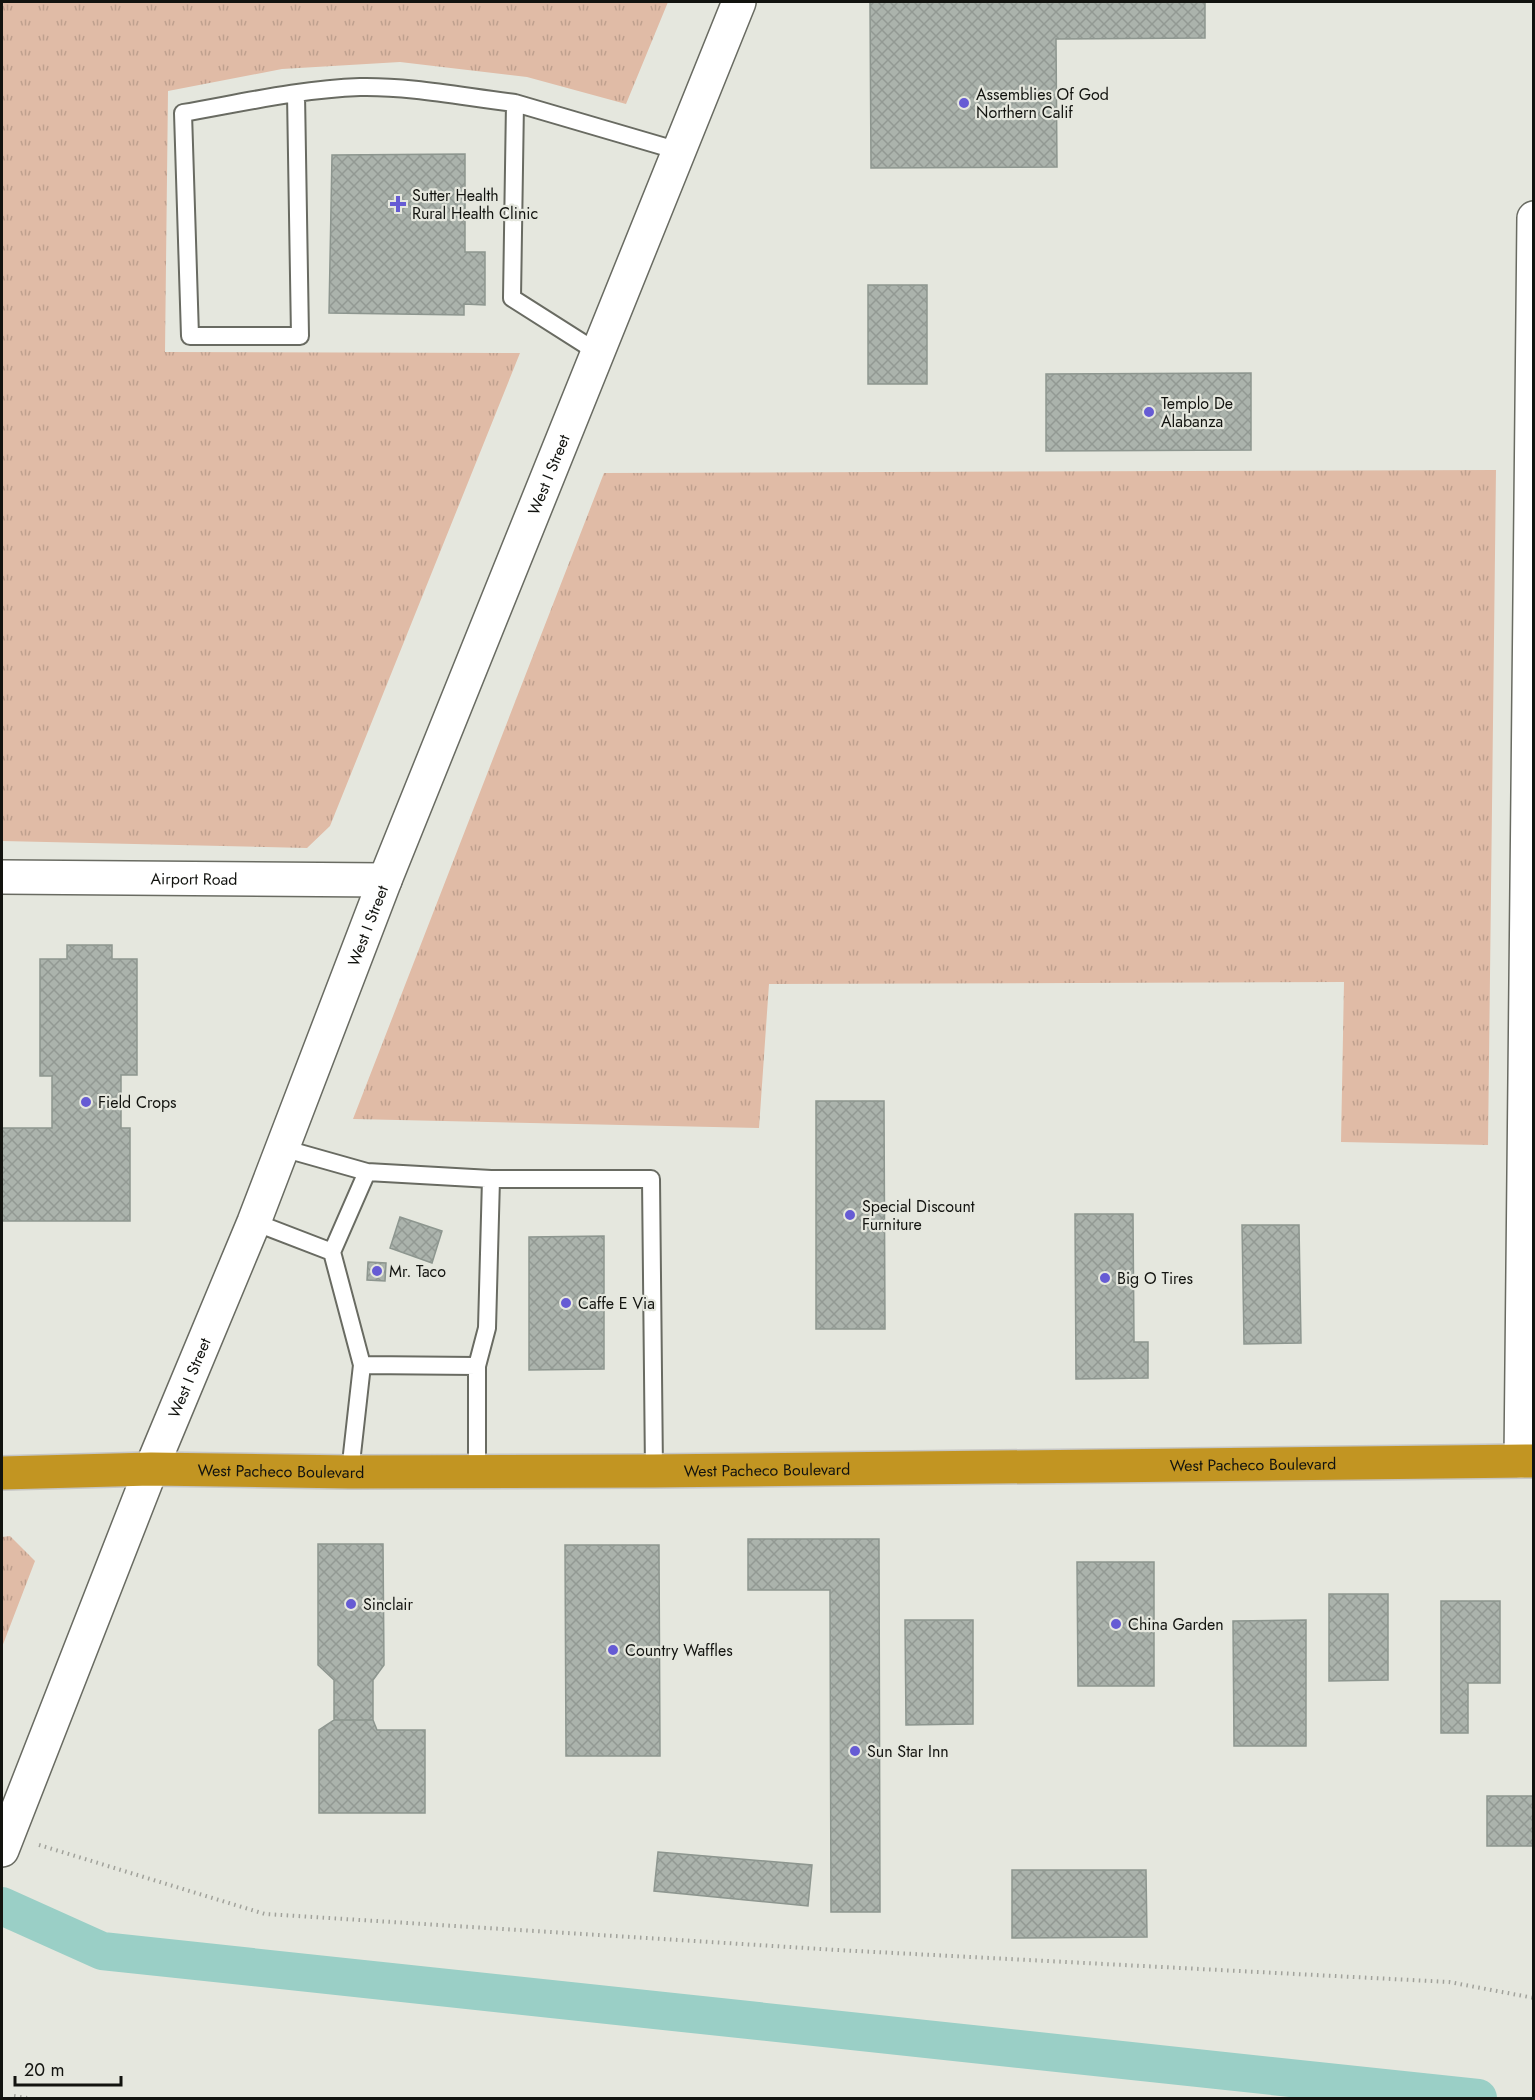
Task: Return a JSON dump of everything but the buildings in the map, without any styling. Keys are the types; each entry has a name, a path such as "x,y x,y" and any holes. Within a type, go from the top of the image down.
{"highway":[{"name":"West Pacheco Boulevard","path":"2,1473 151,1469 350,1472 654,1471 1527,1461"}],"street":[{"name":"West I Street","path":"5,1843 151,1469 254,1222 385,880 739,2"},
{"path":"1527,1461 1533,218"},
{"name":"Airport Road","path":"2,877 385,880"}],"lane":[{"path":"296,94 300,336 190,336 183,112 296,94 360,87 419,91 515,103 679,151"},
{"path":"515,103 512,298 597,352"},
{"path":"282,1148 367,1172 491,1179 651,1179 654,1471"},
{"path":"350,1472 362,1365 333,1252 367,1172"},
{"path":"477,1472 477,1366 487,1328 491,1179"},
{"path":"254,1222 333,1252"},
{"path":"362,1365 477,1366"}],"path":[{"path":"5,1843 266,1914 849,1951 1449,1982 1533,1998"},
{"path":"14,2096 27,2098"}],"green space":[{"path":"2,2 668,2 626,104 527,77 400,62 282,69 168,91 165,352 520,353 330,826 307,848 2,841"},
{"path":"1496,470 1488,1145 1341,1142 1344,982 769,984 759,1128 353,1119 604,473"},
{"path":"10,1536 35,1561 2,1647 2,1537"}],"waterway":[{"path":"2,1906 102,1951 1478,2098"}],"place":[{"name":"Assemblies Of God Northern Calif","path":"964,103"},
{"name":"Sutter Health Rural Health Clinic","path":"398,204"},
{"name":"Templo De Alabanza","path":"1149,412"},
{"name":"Field Crops","path":"86,1102"},
{"name":"Special Discount Furniture","path":"850,1215"},
{"name":"Mr. Taco","path":"377,1271"},
{"name":"Big O Tires","path":"1105,1278"},
{"name":"Caffe E Via","path":"566,1303"},
{"name":"Sinclair","path":"351,1604"},
{"name":"China Garden","path":"1116,1624"},
{"name":"Country Waffles","path":"613,1650"},
{"name":"Sun Star Inn","path":"855,1751"}]}
